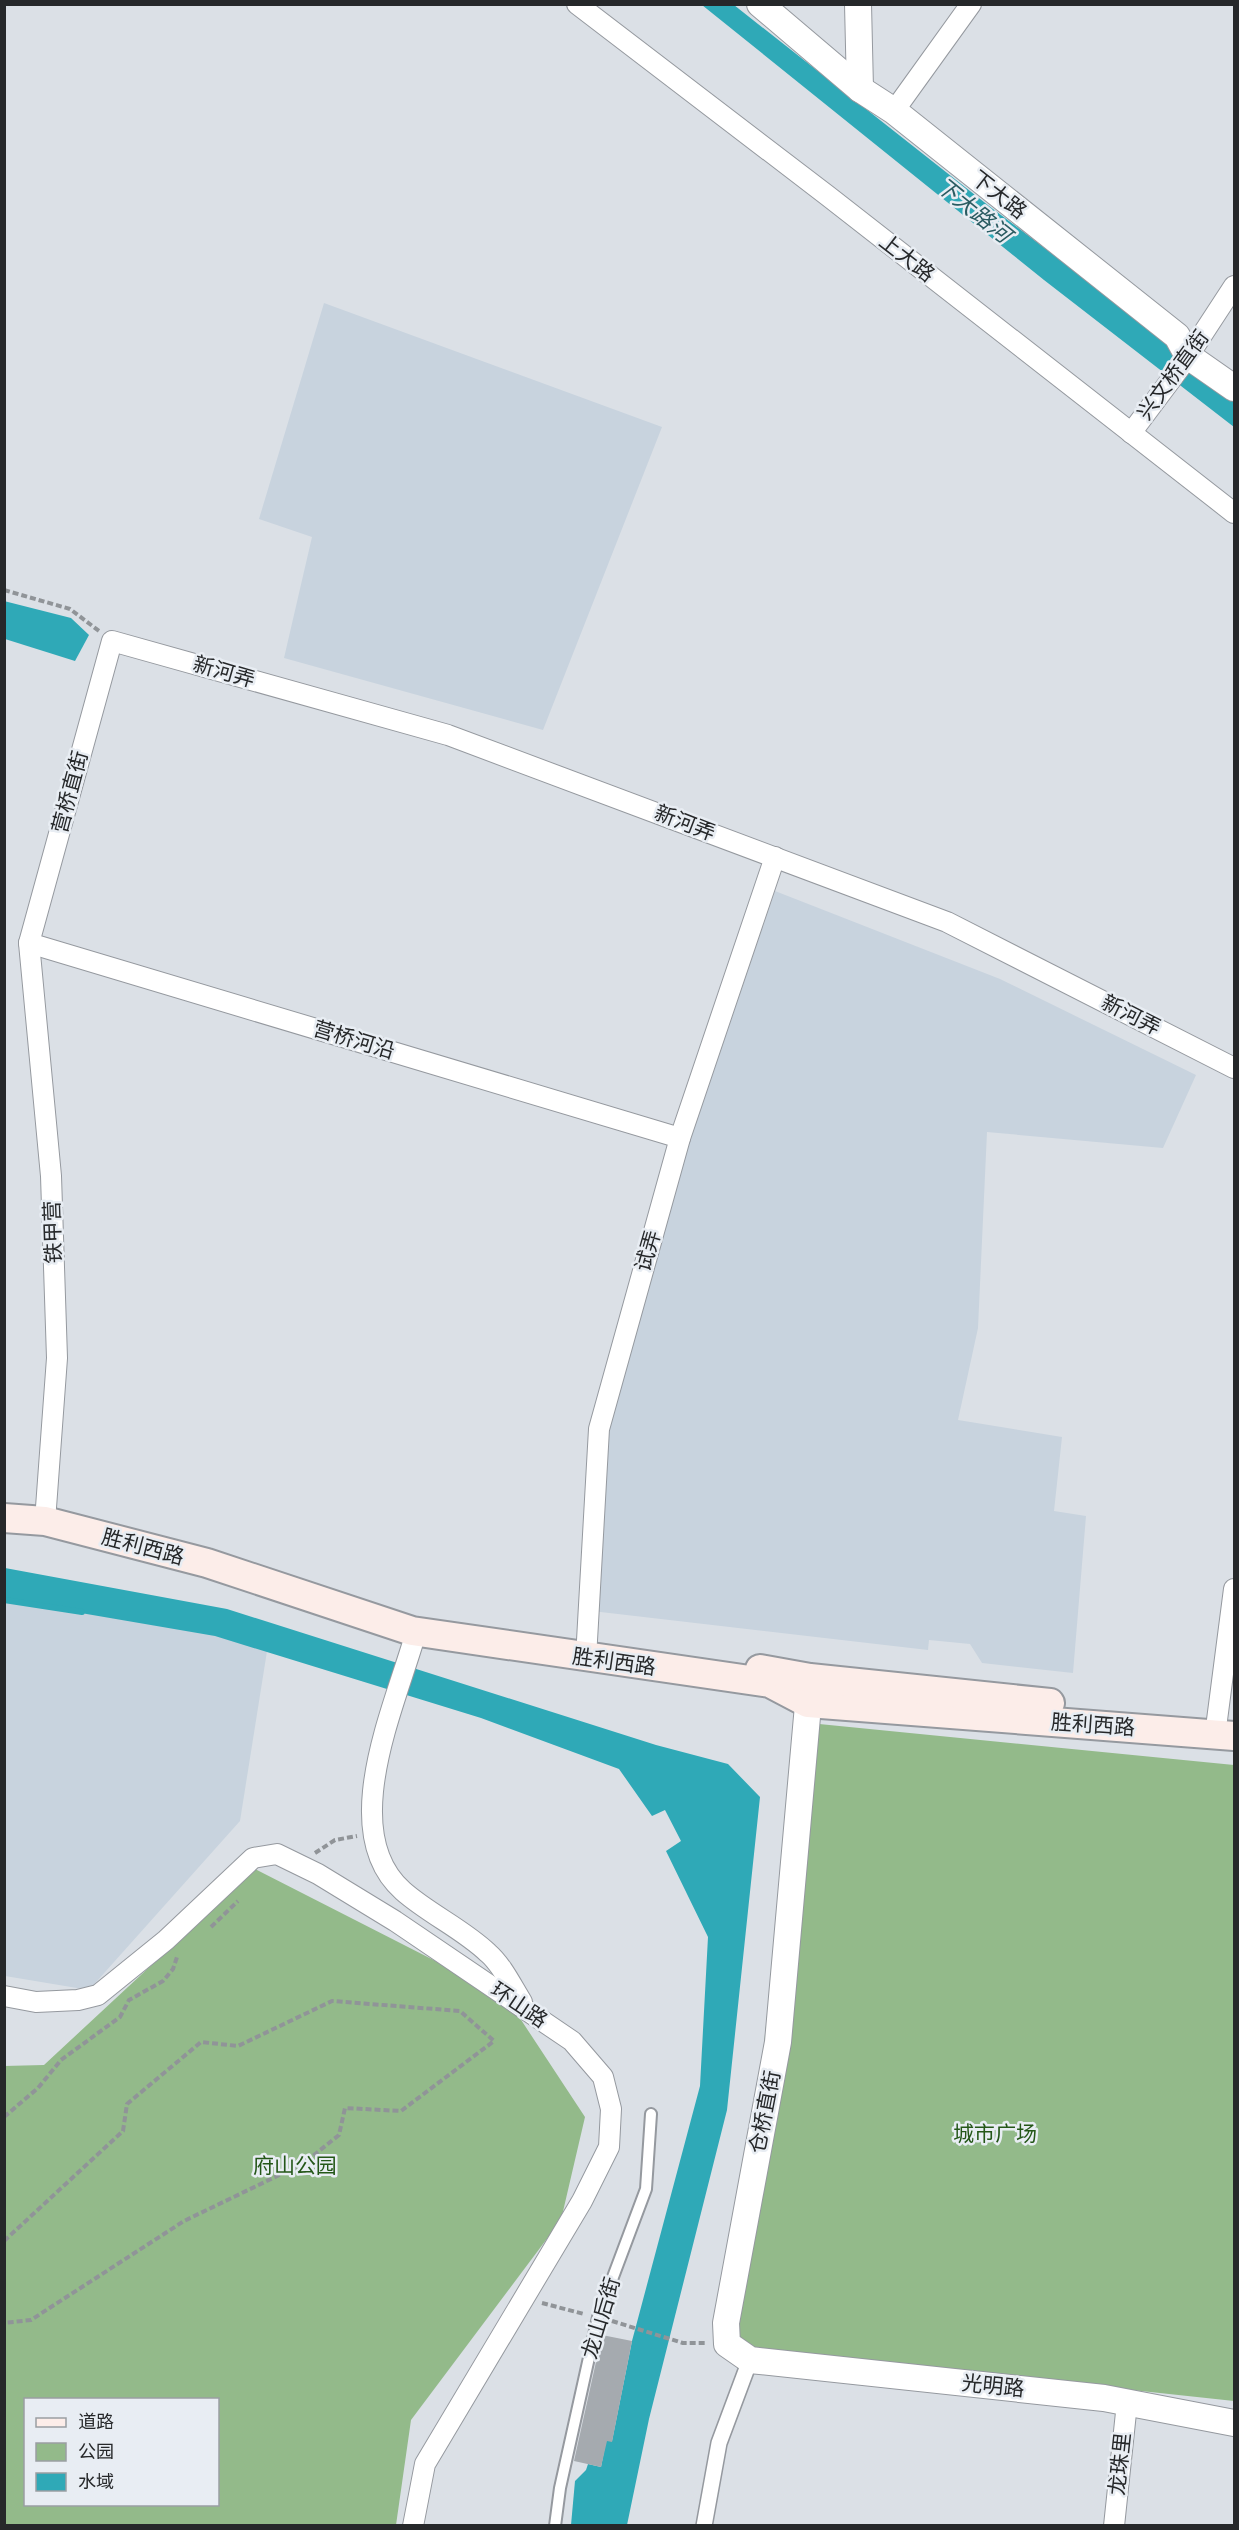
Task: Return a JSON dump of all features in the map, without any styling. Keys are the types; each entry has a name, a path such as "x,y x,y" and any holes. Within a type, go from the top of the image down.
{"main road":[{"name":"胜利西路","path":"4,1502 207,1563 416,1632 585,1651"},
{"name":"胜利西路","path":"4,1518 46,1514 210,1546 416,1619 809,1690 1229,1726"}],"street":[{"name":"上大路","path":"577,4 1234,513"},
{"name":"下大路","path":"760,4 860,89 894,111 1177,336 1187,359 1234,388"},
{"path":"858,4 860,89"},
{"path":"894,111 971,4"},
{"name":"兴文桥直街","path":"1131,433 1187,359 1234,286"},
{"name":"新河弄","path":"112,641 448,735 947,922 1234,1068"},
{"name":"营桥直街","path":"29,943 112,641"},
{"name":"试弄","path":"585,1651 598,1430 680,1138 775,857"},
{"name":"营桥河沿","path":"29,943 680,1138"},
{"name":"铁甲营","path":"29,943 51,1176 57,1358 46,1514"},
{"path":"1229,1726 1234,1589"},
{"path":"416,1632 376,1763 372,1829 389,1875 402,1891 489,1954 529,2012"},
{"name":"仓桥直街","path":"750,2360 727,2344 726,2323 778,2042 809,1690"},
{"name":"环山路","path":"4,1996 36,2002 78,2000 98,1995 166,1940 253,1858 277,1854 318,1874 395,1920 572,2041 603,2077 610,2109 609,2147 582,2201 425,2464 413,2526"},
{"path":"704,2526 719,2443 750,2360"},
{"name":"光明路","path":"750,2360 1127,2403 1234,2423"},
{"name":"龙珠里","path":"1114,2526 1127,2403"}],"lane":[{"name":"龙山后街","path":"555,2526 560,2488 598,2317 646,2189 651,2114"}],"path":[{"path":"4,590 70,609 112,641"},
{"path":"310,1858 321,1847 335,1840 345,1837 354,1838 372,1829"},
{"path":"206,1932 244,1894"},
{"path":"4,2117 38,2088 61,2060 120,2017 129,2000 163,1982 173,1969 178,1953"},
{"path":"4,2241 123,2131 127,2104 201,2042 238,2046 332,2001 460,2011 494,2041 401,2111 345,2108 339,2134 304,2163 184,2221 31,2320 4,2323"},
{"path":"524,2298 598,2317 683,2343"}],"shaded area":[{"path":"324,303 662,427 543,730 284,658 312,537 259,519"},
{"path":"775,891 1000,979 1196,1075 1163,1148 987,1132 978,1328 958,1420 1062,1437 1054,1511 1086,1516 1073,1673 982,1663 970,1644 929,1640 928,1650 592,1611 599,1429 689,1144"},
{"path":"4,1584 268,1645 240,1821 89,1990 5,1976"}],"green space":[{"name":"城市广场","path":"799,1722 1234,1765 1234,2401 731,2347"},
{"name":"府山公园","path":"255,1869 506,1997 585,2117 561,2220 411,2420 396,2525 5,2525 4,2066 44,2065"}],"water":[{"name":"下大路河","path":"702,5 734,5 989,206 1172,344 1234,396 1234,427 1044,280"},
{"path":"4,601 71,618 89,635 75,661 5,639"},
{"path":"5,1568 227,1609 656,1745 728,1764 760,1797 727,2110 649,2419 627,2525 571,2525 575,2481 586,2470 588,2464 601,2467 606,2441 612,2441 632,2341 700,2086 708,1937 666,1851 681,1841 665,1810 652,1816 619,1769 481,1718 215,1636 5,1600"}],"building":[{"path":"602,2335 632,2341 612,2442 607,2441 601,2467 574,2461"}],"waterway":[{"path":"4,1600 82,1612"}]}
